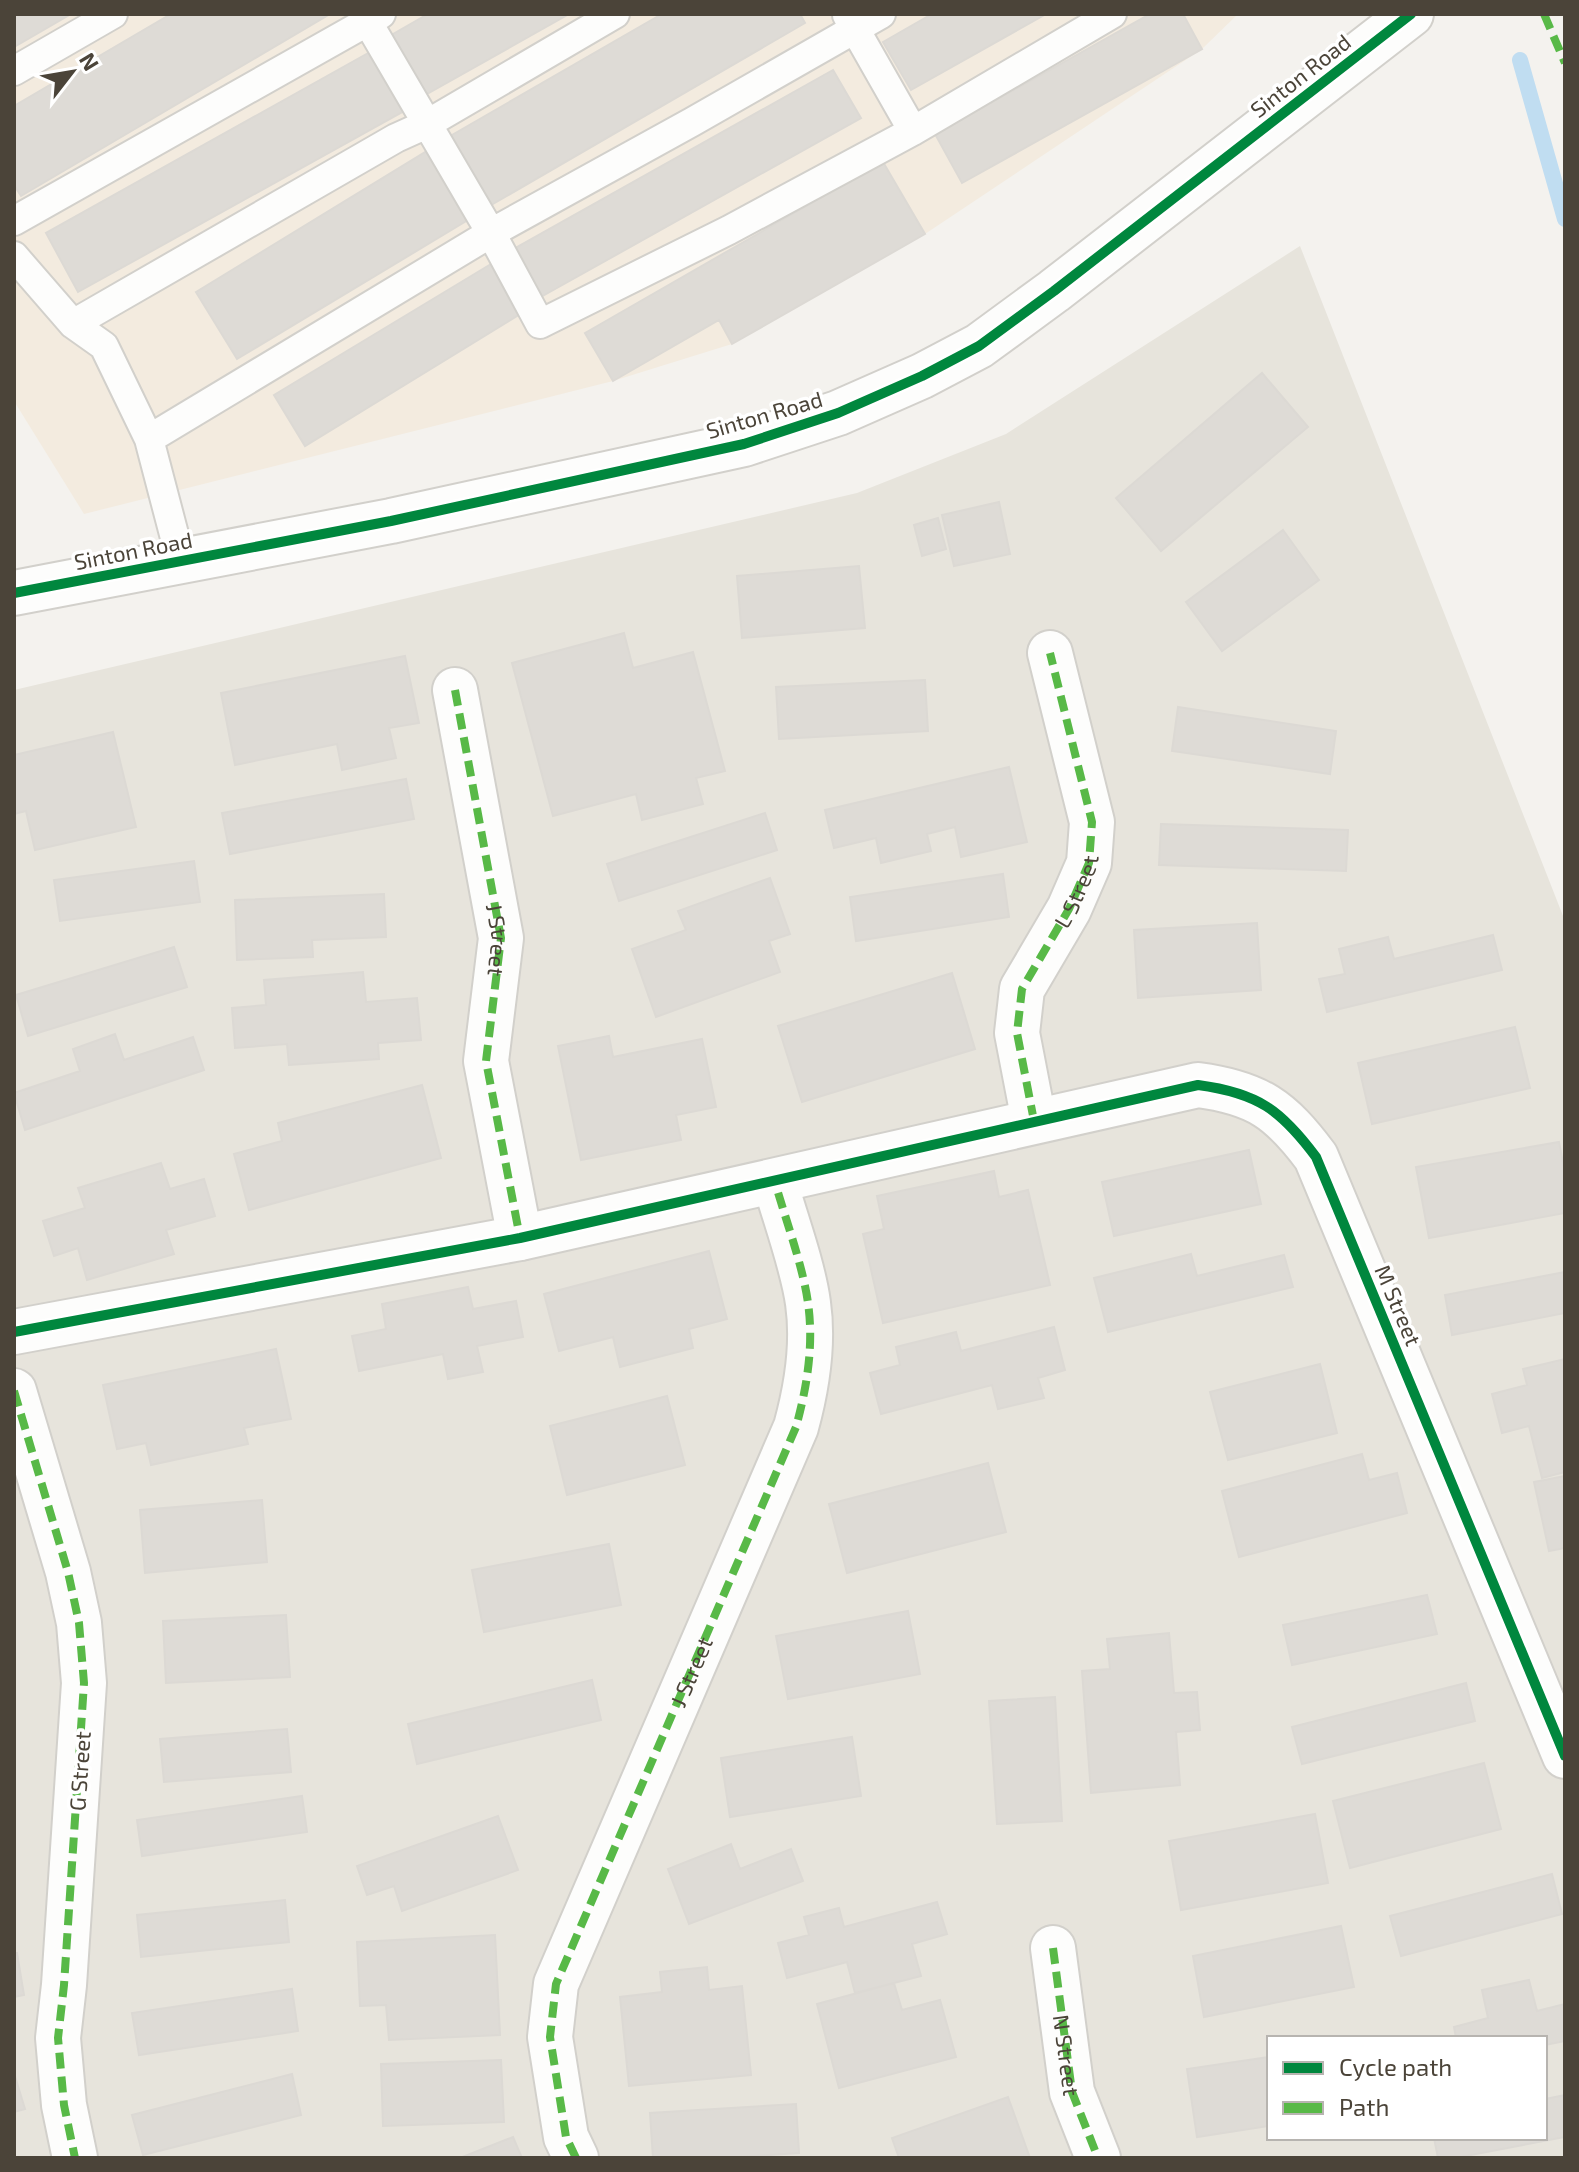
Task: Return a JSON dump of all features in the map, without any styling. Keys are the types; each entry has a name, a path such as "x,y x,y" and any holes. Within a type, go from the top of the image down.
{"street":[{"name":"Sinton Road","path":"14,593 391,521 744,444 838,413 979,346 1411,14"},
{"name":"L Street","path":"1034,1121 1017,1033 1022,989 1069,909 1089,863 1092,822 1050,653"},
{"name":"J Street","path":"455,690 501,938 486,1061 520,1238"},
{"name":"M Street","path":"14,1332 520,1238 1198,1085 1231,1089 1291,1123 1316,1157 1565,1756"},
{"name":"J Street","path":"576,2158 566,2137 550,2037 556,1984 796,1427 807,1386 810,1343 808,1302 775,1182"},
{"name":"G Street","path":"14,1391 68,1572 79,1623 84,1683 58,2038 64,2105 75,2158"},
{"name":"N Street","path":"1053,1948 1072,2092 1098,2158"}],"lane":[{"path":"14,71 113,14"},
{"path":"73,324 615,14"},
{"path":"149,439 491,233 692,122 851,21 881,14"},
{"path":"14,221 371,17 427,124 540,324 729,230 913,131 1112,14"},
{"path":"851,21 913,131"},
{"path":"14,256 73,324 104,346 149,439 181,561"}],"shaded area":[{"path":"14,14 1238,14 1202,49 925,234 732,344 613,381 84,514 14,401"},
{"path":"1300,246 1565,921 1565,2158 14,2158 14,690 857,493 1006,434"}],"building":[{"path":"14,14 71,14 14,47"},
{"path":"171,14 330,14 21,196 14,185 14,106"},
{"path":"428,14 569,14 420,98 386,38"},
{"path":"662,14 800,14 805,23 486,208 445,139"},
{"path":"932,14 1046,14 911,90 883,42"},
{"path":"1150,14 1183,14 1202,49 962,183 935,134"},
{"path":"370,52 404,111 78,292 46,233"},
{"path":"833,70 861,118 539,298 512,250"},
{"path":"427,151 468,220 237,359 196,292"},
{"path":"883,162 925,234 732,344 719,320 613,381 585,333"},
{"path":"491,264 522,313 305,446 274,395"},
{"path":"1262,373 1308,427 1161,551 1116,498"},
{"path":"999,502 1010,554 954,566 942,515"},
{"path":"938,518 946,549 922,556 914,525"},
{"path":"1283,530 1319,580 1222,651 1186,602"},
{"path":"859,566 865,628 742,638 737,576"},
{"path":"624,633 633,668 693,652 725,771 696,778 703,804 642,820 636,794 553,816 512,663"},
{"path":"405,656 419,723 389,728 396,758 342,770 337,744 235,765 221,693"},
{"path":"925,680 928,731 779,739 776,687"},
{"path":"1178,707 1336,731 1330,774 1172,751"},
{"path":"113,732 136,827 35,850 26,811 14,814 14,755"},
{"path":"1009,767 1027,842 961,857 955,827 927,834 931,851 881,863 876,838 834,848 825,810"},
{"path":"406,779 414,819 230,854 222,813"},
{"path":"765,813 777,850 619,901 607,864"},
{"path":"1161,824 1348,830 1346,871 1159,865"},
{"path":"194,861 200,902 60,921 54,880"},
{"path":"1003,874 1009,917 856,941 850,897"},
{"path":"770,878 790,934 769,941 780,972 656,1017 632,949 686,930 678,911"},
{"path":"384,894 386,937 312,940 313,957 237,960 235,900"},
{"path":"1257,923 1261,990 1138,998 1134,930"},
{"path":"1493,935 1502,970 1327,1012 1319,979 1345,974 1339,949 1388,937 1394,959"},
{"path":"174,947 187,987 28,1036 16,995"},
{"path":"363,972 366,1002 417,998 421,1040 378,1043 379,1059 289,1065 287,1044 235,1048 232,1008 266,1005 264,980"},
{"path":"952,973 975,1049 802,1102 778,1026"},
{"path":"1515,1027 1530,1088 1372,1124 1358,1063"},
{"path":"115,1034 124,1060 193,1037 204,1070 25,1130 14,1093 80,1071 73,1049"},
{"path":"609,1036 613,1057 702,1039 716,1107 676,1115 681,1140 581,1160 558,1046"},
{"path":"422,1085 441,1158 249,1210 234,1154 282,1141 278,1123"},
{"path":"1559,1142 1565,1173 1565,1213 1429,1238 1416,1167"},
{"path":"1249,1150 1261,1204 1114,1236 1102,1182"},
{"path":"161,1163 170,1189 204,1179 215,1216 166,1230 174,1254 87,1280 78,1248 54,1256 43,1221 85,1208 78,1188"},
{"path":"994,1171 999,1197 1028,1190 1050,1285 883,1323 863,1234 884,1229 877,1196"},
{"path":"709,1251 727,1319 689,1329 693,1348 620,1367 613,1337 559,1351 544,1294"},
{"path":"1191,1254 1197,1276 1284,1255 1293,1287 1108,1332 1094,1278"},
{"path":"1565,1272 1565,1313 1452,1335 1445,1295"},
{"path":"468,1287 473,1309 516,1301 523,1337 477,1346 483,1372 448,1379 443,1354 359,1371 352,1336 386,1329 382,1304"},
{"path":"1054,1327 1065,1370 1038,1378 1044,1398 998,1409 992,1385 881,1414 870,1373 900,1365 896,1347 956,1332 961,1351"},
{"path":"276,1349 291,1419 244,1428 248,1444 151,1465 146,1443 117,1449 103,1385"},
{"path":"1565,1359 1565,1472 1542,1478 1529,1426 1502,1433 1492,1394 1527,1385 1523,1369"},
{"path":"1320,1364 1337,1433 1228,1460 1210,1392"},
{"path":"667,1396 685,1465 567,1495 550,1426"},
{"path":"1362,1454 1369,1480 1397,1473 1407,1513 1239,1557 1222,1491"},
{"path":"988,1463 1006,1532 847,1573 829,1504"},
{"path":"1565,1476 1565,1548 1549,1551 1534,1482"},
{"path":"262,1500 267,1562 145,1573 140,1510"},
{"path":"609,1544 621,1605 484,1632 472,1570"},
{"path":"1427,1595 1437,1634 1292,1665 1283,1625"},
{"path":"908,1611 920,1674 788,1699 776,1636"},
{"path":"286,1615 290,1677 166,1683 163,1621"},
{"path":"1169,1633 1174,1693 1197,1692 1200,1730 1176,1732 1180,1785 1091,1793 1082,1671 1110,1669 1107,1639"},
{"path":"592,1680 601,1720 417,1764 408,1724"},
{"path":"1466,1683 1475,1721 1302,1764 1292,1727"},
{"path":"1055,1697 1062,1821 997,1824 989,1701"},
{"path":"287,1729 291,1772 164,1782 160,1739"},
{"path":"852,1737 861,1796 730,1817 721,1758"},
{"path":"1484,1763 1501,1829 1350,1868 1333,1801"},
{"path":"302,1796 307,1832 142,1856 137,1820"},
{"path":"1315,1814 1328,1883 1181,1910 1169,1841"},
{"path":"498,1816 518,1870 402,1911 394,1886 367,1895 357,1866"},
{"path":"731,1844 740,1869 791,1849 803,1881 689,1924 668,1869"},
{"path":"1552,1874 1562,1914 1401,1956 1390,1916"},
{"path":"285,1900 289,1942 141,1957 137,1915"},
{"path":"937,1902 947,1934 912,1944 921,1976 855,1993 847,1962 787,1978 778,1943 809,1935 804,1917 839,1908 844,1927"},
{"path":"1341,1926 1354,1987 1204,2017 1193,1956"},
{"path":"495,1935 500,2035 389,2040 386,2005 360,2006 357,1942"},
{"path":"14,1953 17,1953 24,1995 14,1997"},
{"path":"707,1967 709,1990 742,1986 751,2075 629,2086 620,1997 662,1992 660,1972"},
{"path":"1529,1980 1537,2011 1565,2004 1565,2041 1547,2045 1547,2036 1456,2036 1454,2027 1488,2018 1482,1990"},
{"path":"894,1983 902,2010 940,2000 956,2057 839,2088 817,2004"},
{"path":"292,1989 298,2031 139,2055 132,2013"},
{"path":"1267,2057 1267,2126 1197,2137 1187,2069"},
{"path":"501,2060 504,2122 383,2126 381,2064"},
{"path":"14,2073 25,2109 14,2112"},
{"path":"292,2074 301,2115 143,2155 132,2115"},
{"path":"1565,2095 1565,2137 1455,2158 1438,2158 1434,2140 1547,2140 1547,2099"},
{"path":"1008,2097 1030,2158 899,2158 892,2138"},
{"path":"796,2104 799,2153 724,2158 653,2158 650,2113"},
{"path":"513,2137 522,2158 460,2158"}],"waterway":[{"path":"1520,60 1565,219"}],"marked path":[{"path":"1544,14 1565,63"},
{"path":"1034,1121 1017,1033 1022,989 1069,909 1089,863 1092,822 1050,653"},
{"path":"455,690 501,938 486,1061 520,1238"},
{"path":"576,2158 566,2137 550,2037 556,1984 796,1427 803,1397 810,1350 808,1303 775,1182"},
{"path":"14,1391 68,1572 79,1623 84,1683 58,2038 64,2105 75,2158"},
{"path":"1053,1948 1072,2092 1098,2158"}],"cycle path":[{"path":"14,593 391,521 744,444 838,413 922,376 979,346 1411,14"},
{"path":"14,1332 520,1238 1198,1085 1219,1088 1266,1106 1291,1127 1316,1157 1565,1756"}]}
